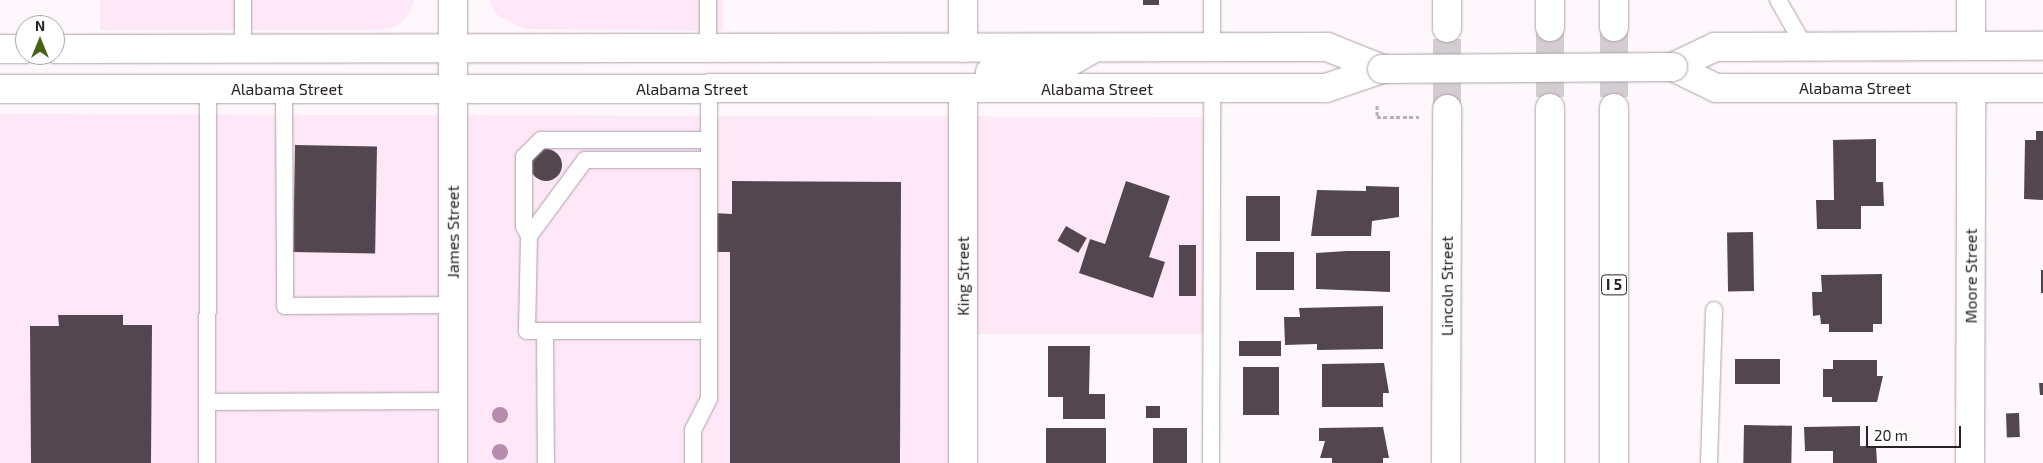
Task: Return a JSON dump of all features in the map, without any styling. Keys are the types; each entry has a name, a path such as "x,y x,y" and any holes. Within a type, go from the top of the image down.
{"main road":[{"name":"James Street","path":"453,0 453,463"},
{"path":"963,0 963,48"},
{"path":"1447,0 1447,28"},
{"path":"1550,0 1550,27"},
{"path":"1614,0 1614,27"},
{"path":"1971,0 1971,46"},
{"name":"Alabama Street","path":"0,89 1326,88 1382,69 1673,67 1715,47 2043,46"},
{"name":"Alabama Street","path":"65,49 1327,47 1382,69"},
{"path":"963,89 990,71 1059,68 1095,48"},
{"path":"0,49 15,49"},
{"name":"Alabama Street","path":"1673,67 1716,88 2043,88"},
{"name":"Moore Street","path":"1970,463 1971,88"},
{"name":"King Street","path":"963,89 963,463"},
{"path":"1550,108 1550,463"},
{"name":"I 5","path":"1614,108 1614,463"},
{"name":"Lincoln Street","path":"1446,463 1447,113"}],"lane":[{"path":"244,0 244,49"},
{"path":"708,0 708,48"},
{"path":"1212,0 1212,47"},
{"path":"1778,0 1805,47"},
{"path":"207,463 208,89"},
{"path":"284,89 284,306 453,305"},
{"path":"693,463 693,430 709,398 709,89"},
{"path":"1212,89 1212,463"},
{"path":"709,140 541,140 524,157 524,226 529,236 527,331 709,331"},
{"path":"529,236 585,160 709,160"},
{"path":"1709,463 1714,310"},
{"path":"546,331 546,463"},
{"path":"207,402 453,401"}],"path":[{"path":"1377,105 1377,117 1447,113"}],"shaded area":[{"path":"100,0 415,0 407,17 395,27 379,30 100,30"},
{"path":"489,0 723,0 723,31 524,29 497,15"},
{"path":"0,114 1212,117 1211,334 963,334 963,463 0,463"}],"building":[{"path":"1143,0 1159,0 1159,5 1143,5"},
{"path":"2036,131 2043,131 2043,200 2024,199 2025,140 2036,140"},
{"path":"1876,139 1876,182 1883,182 1884,206 1861,206 1861,229 1817,229 1816,200 1834,200 1833,140"},
{"path":"295,145 377,146 375,253 293,252"},
{"path":"546,149 552,150 557,154 561,159 561,171 557,176 552,180 546,181 540,180 535,176 531,171 530,165 531,159 535,154 540,150"},
{"path":"732,181 901,182 900,463 730,463 730,252 712,252 713,213 732,214"},
{"path":"1126,181 1170,196 1149,257 1165,262 1153,298 1079,273 1090,239 1105,244"},
{"path":"1366,186 1399,187 1399,217 1372,221 1371,236 1311,236 1317,190 1366,191"},
{"path":"1246,196 1280,196 1280,241 1246,241"},
{"path":"1066,226 1087,238 1078,253 1058,241"},
{"path":"1727,232 1753,232 1754,291 1728,291"},
{"path":"1179,245 1196,245 1196,296 1179,296"},
{"path":"1390,251 1390,292 1316,289 1316,253"},
{"path":"1256,252 1294,252 1294,290 1256,290"},
{"path":"2041,270 2043,270 2043,293 2041,293"},
{"path":"1882,274 1882,324 1873,324 1873,332 1829,332 1829,324 1821,324 1820,315 1813,316 1812,292 1822,292 1821,275"},
{"path":"1383,306 1383,349 1317,350 1317,344 1285,345 1284,317 1300,317 1299,308"},
{"path":"58,315 123,315 123,325 152,325 151,463 31,463 30,326 59,326"},
{"path":"1239,341 1281,341 1281,356 1239,356"},
{"path":"1048,346 1090,346 1089,394 1105,394 1105,419 1063,419 1063,397 1048,397"},
{"path":"1735,359 1780,359 1780,384 1735,384"},
{"path":"1833,360 1877,360 1877,376 1883,376 1877,402 1832,402 1832,397 1823,397 1823,369 1833,369"},
{"path":"1384,363 1389,393 1383,393 1383,407 1322,407 1322,364"},
{"path":"1243,367 1279,367 1279,415 1243,415"},
{"path":"2039,383 2043,383 2043,395 2040,395"},
{"path":"1146,406 1160,406 1160,418 1146,418"},
{"path":"2006,413 2019,413 2020,437 2007,437"},
{"path":"1744,425 1792,426 1791,463 1743,463"},
{"path":"1860,426 1860,446 1876,446 1877,463 1833,463 1833,451 1805,451 1804,427"},
{"path":"1383,427 1389,458 1383,458 1383,463 1332,463 1332,458 1320,458 1325,441 1319,441 1319,428"},
{"path":"1046,428 1106,428 1106,463 1046,463"},
{"path":"1153,428 1187,428 1187,463 1153,463"}],"tunnel":[{"path":"1550,27 1550,108"},
{"path":"1614,27 1614,108"},
{"path":"1447,28 1447,109"}]}
